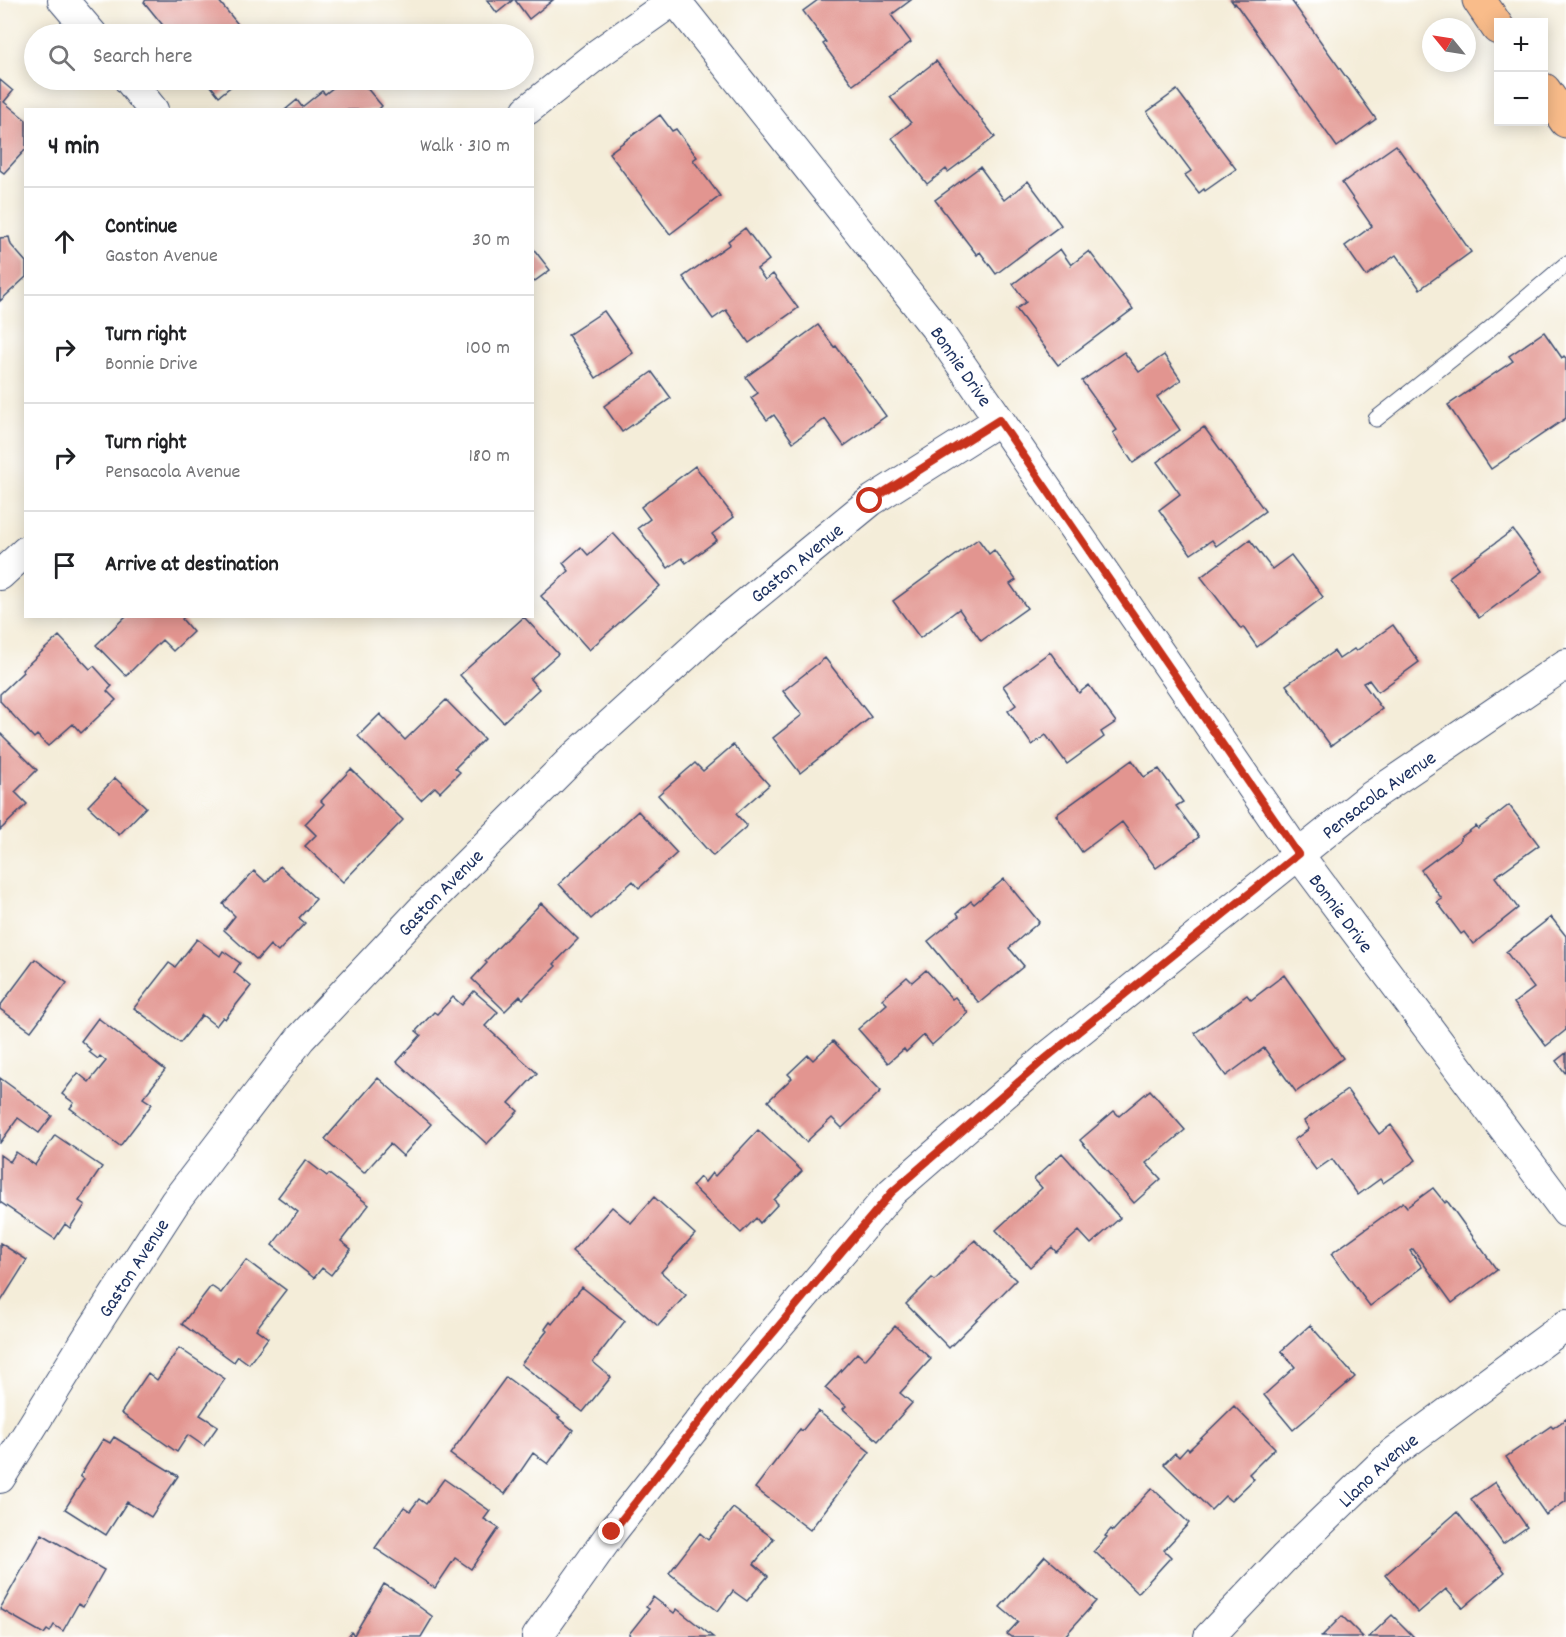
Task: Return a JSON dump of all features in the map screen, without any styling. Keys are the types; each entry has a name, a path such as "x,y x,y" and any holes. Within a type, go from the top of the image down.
{"main road":[{"path":"1479,0 1494,22"},
{"path":"1548,96 1566,121"}],"street":[{"path":"63,0 83,24"},
{"path":"530,108 599,53 674,0"},
{"name":"Bonnie Drive","path":"674,0 938,331 1298,854 1566,1212"},
{"path":"137,90 151,108"},
{"name":"Gaston Avenue","path":"0,1478 88,1335 176,1202 300,1039 429,902 574,757 716,628 870,501 999,420"},
{"path":"0,575 24,553"},
{"name":"Pensacola Avenue","path":"537,1637 612,1532 718,1398 892,1192 1046,1058 1369,798 1566,664"},
{"name":"Llano Avenue","path":"1209,1637 1284,1558 1393,1453 1566,1325"}],"lane":[{"path":"1376,419 1486,332 1566,264"}],"building":[{"path":"146,0 218,0 238,24 162,24 144,2"},
{"path":"487,0 513,0 497,13"},
{"path":"515,0 553,0 529,19"},
{"path":"818,0 911,0 891,15 911,42 853,85 823,44 826,42 803,11"},
{"path":"1231,0 1291,0 1376,119 1337,147"},
{"path":"936,61 995,137 948,172 946,169 927,184 892,138 911,123 890,97"},
{"path":"0,80 13,91 4,102 24,118 24,151 4,173 0,170"},
{"path":"214,90 226,90 219,96"},
{"path":"330,90 368,90 382,106 380,108 287,108 297,100 302,107 322,91 325,94"},
{"path":"1177,90 1236,169 1199,193 1185,175 1191,171 1147,112"},
{"path":"660,115 672,131 676,129 697,157 693,160 720,196 670,234 609,153"},
{"path":"1396,145 1471,252 1420,289 1396,255 1366,276 1345,246 1372,226 1342,183"},
{"path":"980,167 1004,200 1028,181 1061,225 996,274 980,252 977,255 935,200"},
{"path":"745,228 769,260 757,269 765,280 773,274 798,308 749,343 726,310 713,319 683,277 730,244 728,241"},
{"path":"9,237 11,245 24,260 24,279 0,301 0,238"},
{"path":"1060,249 1071,265 1089,251 1133,309 1058,365 1016,309 1026,302 1013,284"},
{"path":"534,250 550,270 534,282"},
{"path":"604,311 633,353 596,378 568,335"},
{"path":"818,325 834,347 836,346 886,416 844,446 825,419 793,442 774,415 767,420 751,398 758,393 746,377"},
{"path":"1544,332 1562,358 1564,356 1566,358 1566,418 1491,469 1448,405 1513,361 1509,356"},
{"path":"1124,352 1139,372 1164,355 1181,380 1157,397 1180,430 1133,463 1113,433 1117,430 1082,381"},
{"path":"652,372 671,398 622,432 604,406"},
{"path":"1204,427 1265,511 1216,546 1212,540 1191,554 1159,510 1180,494 1157,462"},
{"path":"695,466 734,517 712,534 717,540 686,563 682,558 668,568 638,528 650,519 641,507"},
{"path":"1513,530 1543,571 1479,618 1449,577"},
{"path":"613,533 660,586 589,650 541,596 569,571 563,563 581,547 588,555"},
{"path":"978,539 989,554 994,550 1016,580 1010,584 1027,608 981,641 959,609 920,638 893,601"},
{"path":"1250,540 1272,569 1291,555 1323,597 1257,647 1201,577"},
{"path":"124,618 183,618 193,632 173,651 162,640 126,676 96,645"},
{"path":"523,618 558,654 530,679 539,689 503,722 460,675"},
{"path":"1393,625 1419,662 1378,692 1369,680 1363,683 1382,709 1331,746 1286,685 1334,651 1339,659 1354,649 1356,651"},
{"path":"59,636 90,669 94,666 112,686 107,691 116,700 81,733 73,724 48,746 37,735 34,738 0,701 0,694"},
{"path":"1050,652 1079,693 1089,685 1116,722 1101,732 1104,737 1067,764 1046,735 1032,745 1008,711 1016,705 1003,686"},
{"path":"825,658 871,717 800,773 773,738 802,715 783,691"},
{"path":"446,700 484,739 455,768 460,772 440,792 435,787 421,800 358,736 380,714 405,740"},
{"path":"0,733 37,770 15,792 27,804 0,830"},
{"path":"733,745 769,785 736,814 747,826 713,856 658,795 695,763 703,771"},
{"path":"1132,760 1144,777 1159,769 1183,802 1176,806 1199,837 1156,868 1122,822 1082,852 1056,815"},
{"path":"351,769 403,820 343,882 305,846 316,835 305,824 324,804 321,801"},
{"path":"115,778 146,807 119,835 88,806"},
{"path":"1509,805 1539,845 1495,877 1518,908 1473,944 1464,932 1461,934 1437,902 1442,899 1421,870 1476,826 1478,829"},
{"path":"638,811 677,853 639,888 633,881 591,919 559,884"},
{"path":"280,866 316,899 299,918 305,923 278,952 270,945 257,960 224,930 235,916 223,904 254,871 266,882"},
{"path":"1004,879 1039,922 1009,948 1024,966 979,1003 928,941 959,916 957,913 971,901 974,904"},
{"path":"541,903 578,939 554,964 556,966 523,999 520,996 505,1011 472,979 487,963 485,961"},
{"path":"1551,917 1566,936 1566,1030 1546,1046 1514,1003 1534,988 1506,952"},
{"path":"197,939 220,956 223,951 240,963 234,972 251,986 225,1019 223,1017 216,1026 202,1015 180,1043 134,1008 169,963 175,967"},
{"path":"35,959 67,983 31,1031 0,1009 0,1006"},
{"path":"926,970 952,999 955,997 968,1013 932,1045 924,1035 906,1052 904,1049 888,1063 858,1029 887,1004 882,999 907,977 912,982"},
{"path":"1284,975 1343,1058 1296,1092 1264,1048 1226,1076 1195,1033 1247,995 1251,1000"},
{"path":"474,991 498,1012 485,1026 537,1073 509,1103 518,1111 487,1144 397,1062 421,1035 416,1031 434,1012 437,1014 453,997 462,1005"},
{"path":"98,1018 165,1070 143,1098 152,1104 120,1146 70,1108 74,1103 62,1094 78,1073 89,1082 106,1061 100,1056 98,1059 89,1052 91,1050 81,1041"},
{"path":"833,1041 881,1091 842,1128 832,1118 806,1142 768,1101 792,1078 788,1074 808,1055 813,1060"},
{"path":"1566,1053 1566,1074 1556,1061"},
{"path":"0,1078 52,1116 39,1133 18,1118 0,1143"},
{"path":"378,1078 431,1124 403,1156 390,1144 364,1173 325,1139"},
{"path":"1150,1090 1185,1130 1146,1163 1161,1179 1134,1203 1080,1140 1114,1111 1119,1116"},
{"path":"1347,1090 1379,1134 1391,1125 1416,1160 1383,1183 1380,1179 1358,1195 1332,1159 1316,1170 1294,1140 1309,1129 1304,1121"},
{"path":"758,1130 802,1171 774,1200 778,1204 760,1223 756,1218 741,1233 692,1186 700,1177 705,1182 712,1173 715,1176"},
{"path":"55,1135 102,1167 79,1201 85,1205 70,1228 65,1224 55,1239 0,1202 0,1155 10,1162 16,1152 35,1165"},
{"path":"1062,1153 1120,1218 1091,1244 1079,1231 1056,1252 1052,1247 1030,1267 996,1230 1042,1188 1034,1179"},
{"path":"306,1160 327,1176 329,1174 369,1205 341,1241 351,1249 331,1275 322,1268 314,1278 272,1245 298,1212 278,1197"},
{"path":"1433,1188 1445,1203 1447,1201 1497,1270 1452,1303 1413,1249 1410,1251 1422,1267 1370,1306 1331,1254 1403,1202 1407,1207"},
{"path":"654,1197 695,1234 661,1272 686,1295 658,1326 572,1251 612,1207 631,1223"},
{"path":"975,1240 1016,1280 949,1348 906,1304 932,1278 935,1280"},
{"path":"0,1243 27,1260 0,1303"},
{"path":"246,1260 286,1290 256,1329 268,1338 249,1364 238,1356 234,1362 182,1324 211,1286 221,1293"},
{"path":"582,1287 625,1321 593,1362 611,1377 583,1412 521,1364 547,1331 545,1329 550,1322 552,1324"},
{"path":"1310,1325 1355,1377 1293,1430 1264,1395 1295,1367 1281,1351"},
{"path":"895,1326 931,1359 900,1393 912,1403 878,1441 843,1409 846,1406 825,1388 857,1353 865,1360"},
{"path":"179,1348 225,1379 200,1415 218,1426 204,1446 188,1435 177,1452 121,1413 148,1373 157,1380"},
{"path":"506,1377 560,1417 558,1418 573,1430 548,1464 533,1453 505,1494 450,1454"},
{"path":"1234,1406 1275,1448 1249,1474 1254,1479 1231,1501 1225,1496 1211,1510 1164,1464 1175,1453 1179,1457 1187,1448 1189,1450"},
{"path":"818,1411 870,1452 810,1530 755,1488 800,1429 802,1431"},
{"path":"1566,1419 1566,1501 1546,1515 1506,1457 1551,1426 1553,1428"},
{"path":"114,1437 178,1476 151,1517 127,1502 106,1535 65,1509 84,1479 80,1476 103,1439 110,1443"},
{"path":"444,1479 490,1511 484,1519 499,1528 471,1569 455,1558 435,1588 375,1548 404,1507 410,1511 419,1499 426,1504"},
{"path":"1495,1482 1527,1527 1503,1544 1471,1499"},
{"path":"1152,1488 1189,1523 1164,1550 1171,1557 1138,1593 1094,1551 1111,1529 1113,1531"},
{"path":"733,1508 774,1539 754,1564 768,1576 747,1601 733,1591 718,1611 669,1573 700,1533 708,1540"},
{"path":"1457,1512 1505,1572 1463,1608 1446,1589 1418,1613 1385,1575"},
{"path":"42,1534 104,1570 83,1607 78,1604 63,1631 54,1625 50,1632 47,1630 44,1634 0,1609"},
{"path":"1045,1556 1096,1601 1064,1637 1011,1637 1007,1634 1018,1622 1000,1607"},
{"path":"384,1584 433,1617 421,1637 348,1637 351,1632 354,1635"},
{"path":"653,1597 674,1613 677,1609 713,1637 633,1637 629,1634 649,1609 646,1607"},
{"path":"1392,1615 1414,1637 1369,1637"},
{"path":"1342,1616 1363,1637 1321,1637"}],"route":[{"path":"612,1532 718,1398 892,1192 1046,1058 1298,854 999,420 870,501"}]}
